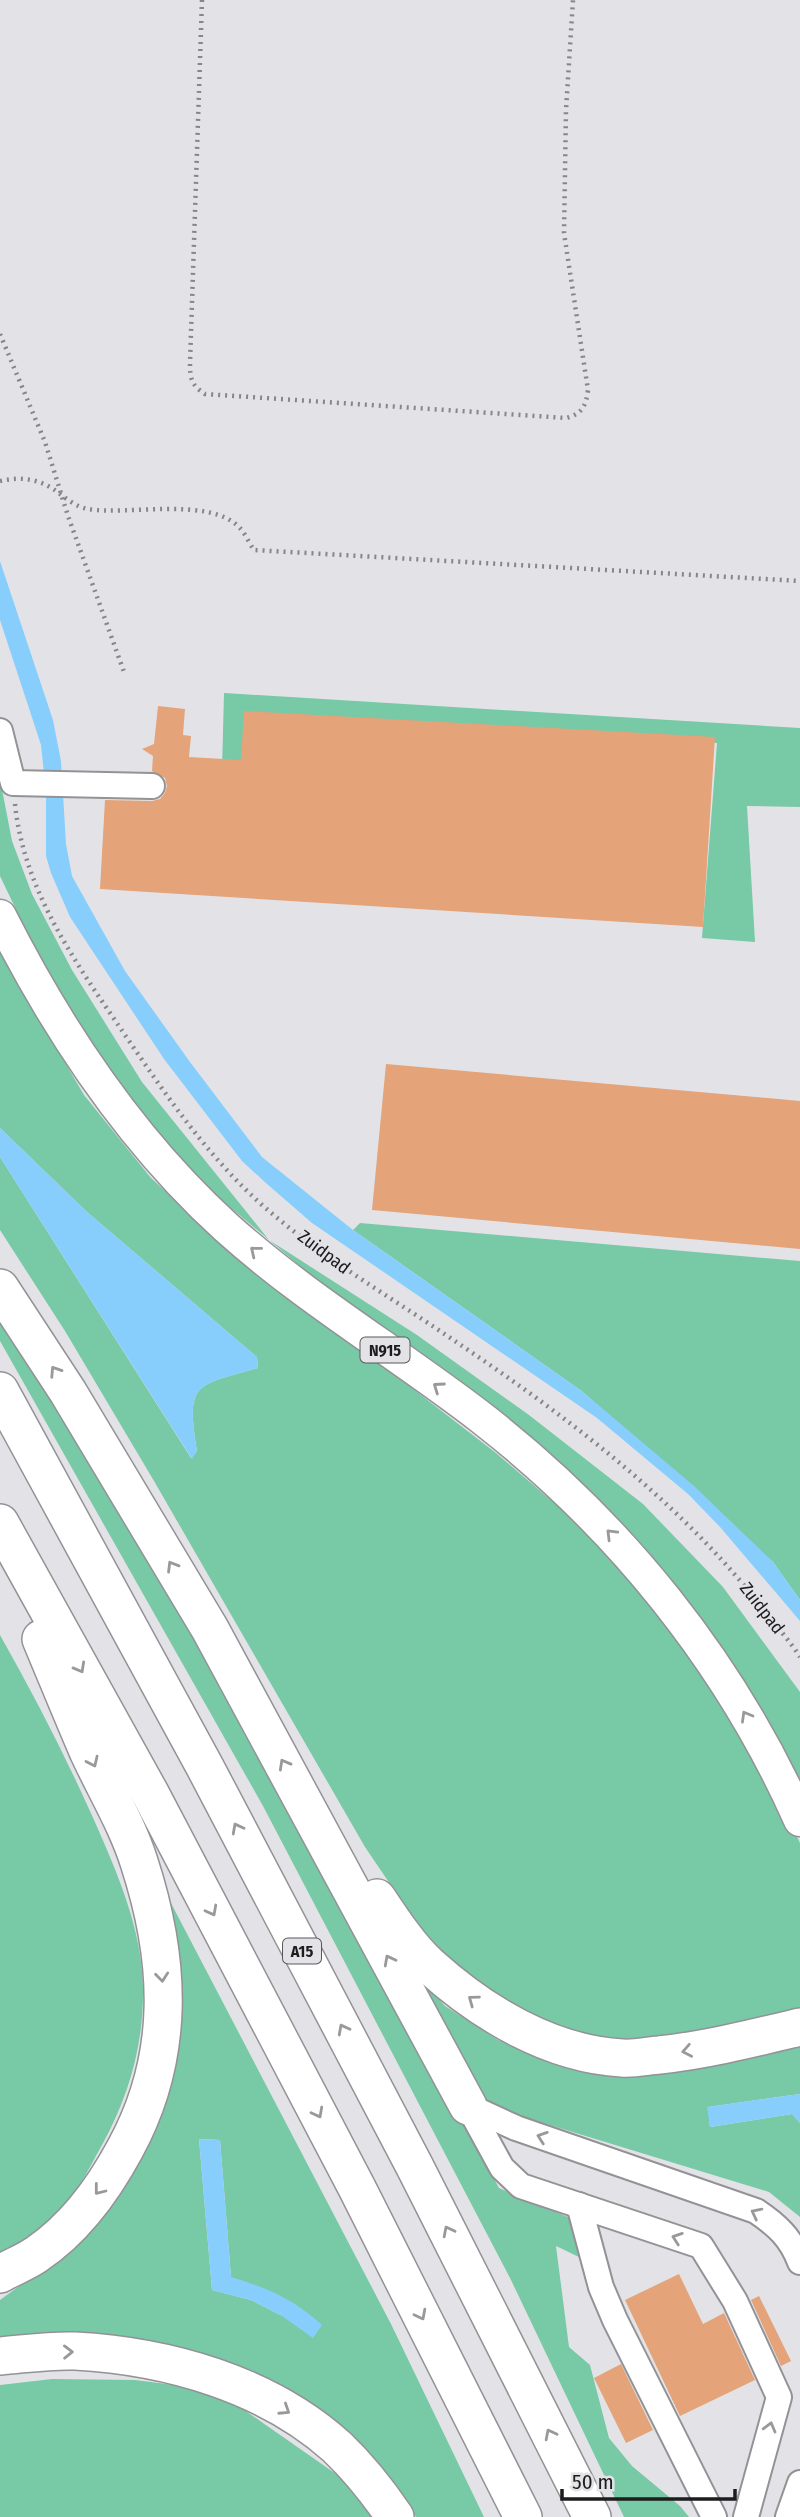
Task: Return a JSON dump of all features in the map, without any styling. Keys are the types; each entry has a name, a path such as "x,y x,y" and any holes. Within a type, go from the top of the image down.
{"highway":[{"path":"0,1289 68,1392 210,1629 468,2106"},
{"name":"A15","path":"0,1391 199,1755 339,2021 592,2517"},
{"path":"0,1523 183,1857 357,2188 523,2517"},
{"path":"0,1541 88,1750 138,1860 158,1934 165,2001 157,2068 136,2129 112,2172 73,2223 37,2254 0,2274"},
{"path":"317,1824 352,1861 385,1910 427,1964 476,2003 535,2037 583,2054 624,2058 678,2053 800,2027"},
{"path":"0,2356 74,2351 158,2361 228,2381 282,2407 336,2447 377,2490 395,2517"}],"main road":[{"name":"N915","path":"0,916 25,966 98,1081 133,1128 187,1188 227,1228 289,1278 493,1427 555,1479 624,1548 688,1627 739,1704 780,1775 800,1820"}],"street":[{"path":"0,732 13,783 152,786"},
{"path":"468,2106 502,2168 521,2186 701,2246 735,2301 779,2397 746,2517"},
{"path":"468,2106 516,2128 756,2211 778,2225 794,2246 800,2262"},
{"path":"579,2205 601,2287 615,2320 677,2438 714,2517"},
{"path":"789,2517 799,2488"}],"path":[{"path":"202,0 190,377 194,387 205,394 566,418 576,416 582,411 587,403 588,390 564,233 566,110 573,0"},
{"path":"0,334 46,442 62,496 124,672"},
{"path":"0,481 29,478 85,509 144,508 206,512 225,518 239,527 254,550 800,582"},
{"name":"Zuidpad","path":"13,783 17,825 46,909 79,967 167,1096 219,1162 262,1205 337,1263 530,1393 613,1456 680,1517 740,1579 800,1657"}],"green space":[{"path":"224,693 800,728 800,807 747,806 755,942 702,938 717,743 499,726 221,808"},
{"path":"0,779 12,841 32,894 72,970 142,1082 269,1240 199,1181 136,1108 92,1049 51,983 0,876"},
{"path":"0,941 39,1018 84,1095 151,1178 215,1236 496,1453 595,1538 668,1621 774,1788 800,1843 800,2021 739,2035 598,2043 531,2021 480,1990 426,1937 365,1847 154,1481 65,1331 0,1230 0,1157 191,1458 197,1451 193,1411 195,1398 200,1390 209,1383 258,1368 257,1357 87,1212 0,1128"},
{"path":"360,1223 800,1261 800,1600 773,1562 583,1392 353,1230"},
{"path":"269,1240 417,1335 529,1415 643,1504 723,1587 800,1692 800,1792 688,1608 376,1330"},
{"path":"0,1309 212,1653 499,2188 570,2218 577,2232 581,2258 556,2246 569,2347 590,2365 609,2438 632,2466 680,2506 689,2517 624,2517 511,2280 263,1806 0,1341"},
{"path":"0,1635 83,1796 127,1901 142,1965 143,2008 138,2049 127,2089 112,2126 80,2184 52,2220 0,2256"},
{"path":"161,1884 391,2324 484,2517 416,2517 377,2462 313,2409 242,2368 181,2352 0,2342 0,2300 66,2252 144,2142","holes":["199,2139 220,2140 231,2277 282,2316 251,2300 212,2290"]},
{"path":"403,1959 445,2006 498,2040 556,2061 800,2037 800,2094 708,2107 710,2127 792,2114 800,2123 800,2217 769,2192 507,2112 480,2096"},
{"path":"52,2379 135,2380 190,2387 240,2407 339,2476 372,2517 0,2517 0,2385"}],"water":[{"path":"0,561 53,720 61,761 66,844 72,876 125,971 190,1062 262,1157 353,1230 583,1392 694,1486 773,1562 800,1600 800,1621 720,1527 688,1494 597,1418 312,1223 267,1184 242,1161 164,1059 70,917 51,873 46,856 46,793 41,745 0,620"},
{"path":"0,1128 87,1212 257,1357 258,1368 209,1383 200,1390 195,1398 193,1411 197,1451 192,1459 0,1157"},
{"path":"800,2094 800,2123 792,2114 710,2127 707,2107"},
{"path":"199,2139 220,2140 231,2277 268,2290 301,2308 322,2325 313,2338 282,2316 251,2300 212,2290"}],"building":[{"path":"158,706 185,709 183,735 191,736 189,757 241,760 244,711 715,737 703,927 100,889 105,800 152,801 160,799 165,793 165,778 152,771 153,756 142,749 154,744"},
{"path":"386,1064 800,1101 800,1249 372,1210"},
{"path":"679,2274 703,2324 724,2313 755,2380 680,2416 625,2300"},
{"path":"759,2296 791,2361 781,2366 751,2300"},
{"path":"621,2364 653,2430 626,2443 594,2378"}]}
